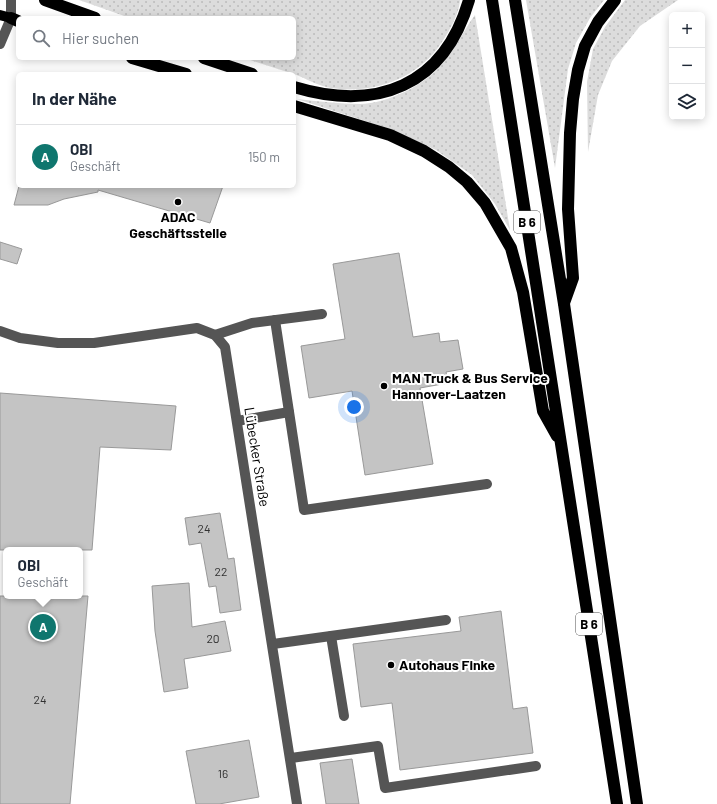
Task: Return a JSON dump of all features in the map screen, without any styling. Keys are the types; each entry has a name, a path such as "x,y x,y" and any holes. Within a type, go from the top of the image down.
{"highway":[{"path":"45,0 89,16"},
{"path":"296,87 330,95 362,97 390,91 416,79 438,60 450,44 460,25 469,0"},
{"name":"B 6","path":"492,0 617,804"},
{"name":"B 6","path":"515,0 564,304 637,804"},
{"path":"564,304 573,278 568,210 570,133 573,99 578,70 585,46 598,22 615,0"},
{"path":"139,60 179,72"},
{"path":"210,60 246,72"},
{"path":"296,107 390,135 424,151 449,167 467,182 485,204 511,248 523,292 544,411 561,444"}],"street":[{"path":"0,44 10,18 11,0"},
{"path":"0,331 20,338 58,343 94,343 197,328 215,335 252,323 322,314"},
{"path":"275,320 304,510 487,484"},
{"name":"Lübecker Straße","path":"215,335 225,347 291,758 297,804"},
{"path":"237,421 289,412"},
{"path":"272,644 446,620"},
{"path":"330,636 344,716"},
{"path":"291,758 378,746 385,788 536,766"}],"shaded area":[{"path":"79,0 460,0 452,26 437,49 427,60 403,77 375,87 360,89 331,88 321,86 296,75 296,72 288,72 251,60 296,60 296,16 124,16"},
{"path":"526,0 604,0 590,18 576,43 568,69 555,168"},
{"path":"625,0 678,0 640,26 612,61 598,95 588,152 587,82 593,49 605,27"},
{"path":"475,15 510,230 495,204 472,175 436,150 390,129 297,99 360,104 382,101 394,97 417,85 436,71 452,51"}],"building":[{"name":"ADAC Geschäftsstelle","path":"18,188 222,188 210,223 98,190 98,192 64,199 48,205 14,205"},
{"path":"0,242 22,249 17,264 0,259"},
{"path":"399,253 413,337 439,333 440,342 458,340 463,369 446,372 448,383 420,388 433,464 365,475 352,391 309,398 301,346 345,339 333,264"},
{"path":"0,393 176,406 171,450 100,447 92,550 83,550 83,547 3,547 3,550 0,550"},
{"path":"220,513 228,559 234,558 241,610 220,613 216,586 209,587 201,543 189,545 185,518"},
{"path":"189,583 192,627 225,621 231,651 184,659 188,688 164,692 155,631 152,586"},
{"path":"0,596 3,596 3,599 83,599 83,596 88,596 70,804 0,804"},
{"path":"501,611 513,709 527,707 533,753 400,770 392,703 361,707 353,644 461,631 459,617"},
{"path":"249,740 259,797 219,804 196,804 186,751"},
{"path":"352,759 359,804 326,804 320,763"}],"place":[{"name":"ADAC Geschäftsstelle","path":"178,202"},
{"name":"MAN Truck & Bus Service Hannover-Laatzen","path":"384,386"},
{"name":"OBI","path":"43,627"},
{"name":"Autohaus Finke","path":"391,665"}]}
